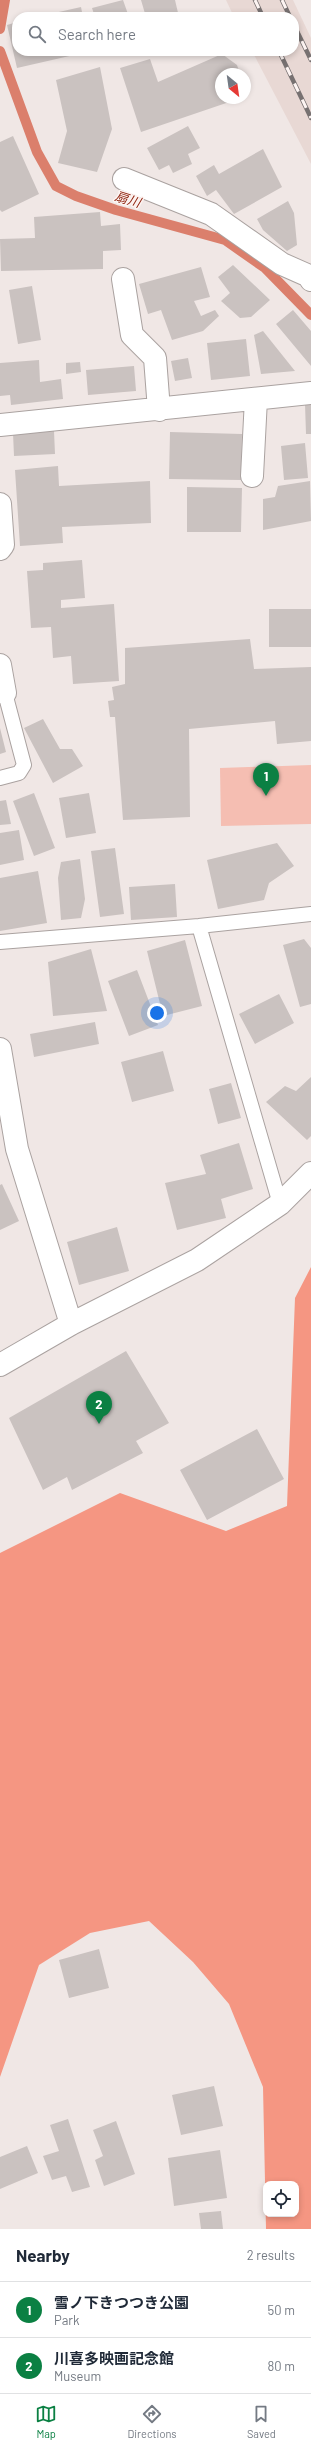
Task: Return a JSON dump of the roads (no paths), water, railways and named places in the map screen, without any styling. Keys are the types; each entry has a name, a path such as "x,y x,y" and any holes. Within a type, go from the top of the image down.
{"street":[{"path":"124,179 211,214 282,264 309,276 311,280"},
{"path":"123,279 132,335 155,358 159,410"},
{"path":"0,425 159,410 311,393"},
{"path":"252,476 256,399"},
{"path":"0,504 3,545 0,549"},
{"path":"0,665 5,693"},
{"path":"0,1049 17,1149 72,1324"},
{"path":"0,1365 72,1324 197,1260 280,1204 311,1173"}],"lane":[{"path":"0,778 18,773 24,765 5,693"},
{"path":"0,942 199,926 311,914"},
{"path":"199,926 280,1204"}],"waterway":[{"name":"扇川","path":"0,29 5,0"},
{"name":"扇川","path":"0,51 37,152 56,186 76,196 116,210 225,240 265,268 311,315"}],"railway":[{"path":"255,0 261,12"},
{"path":"282,0 288,12"},
{"path":"299,35 311,60"},
{"path":"281,56 311,118"}],"place":[{"name":"雪ノ下きつつき公園","path":"266,796"},
{"name":"川喜多映画記念館","path":"99,1424"}]}
